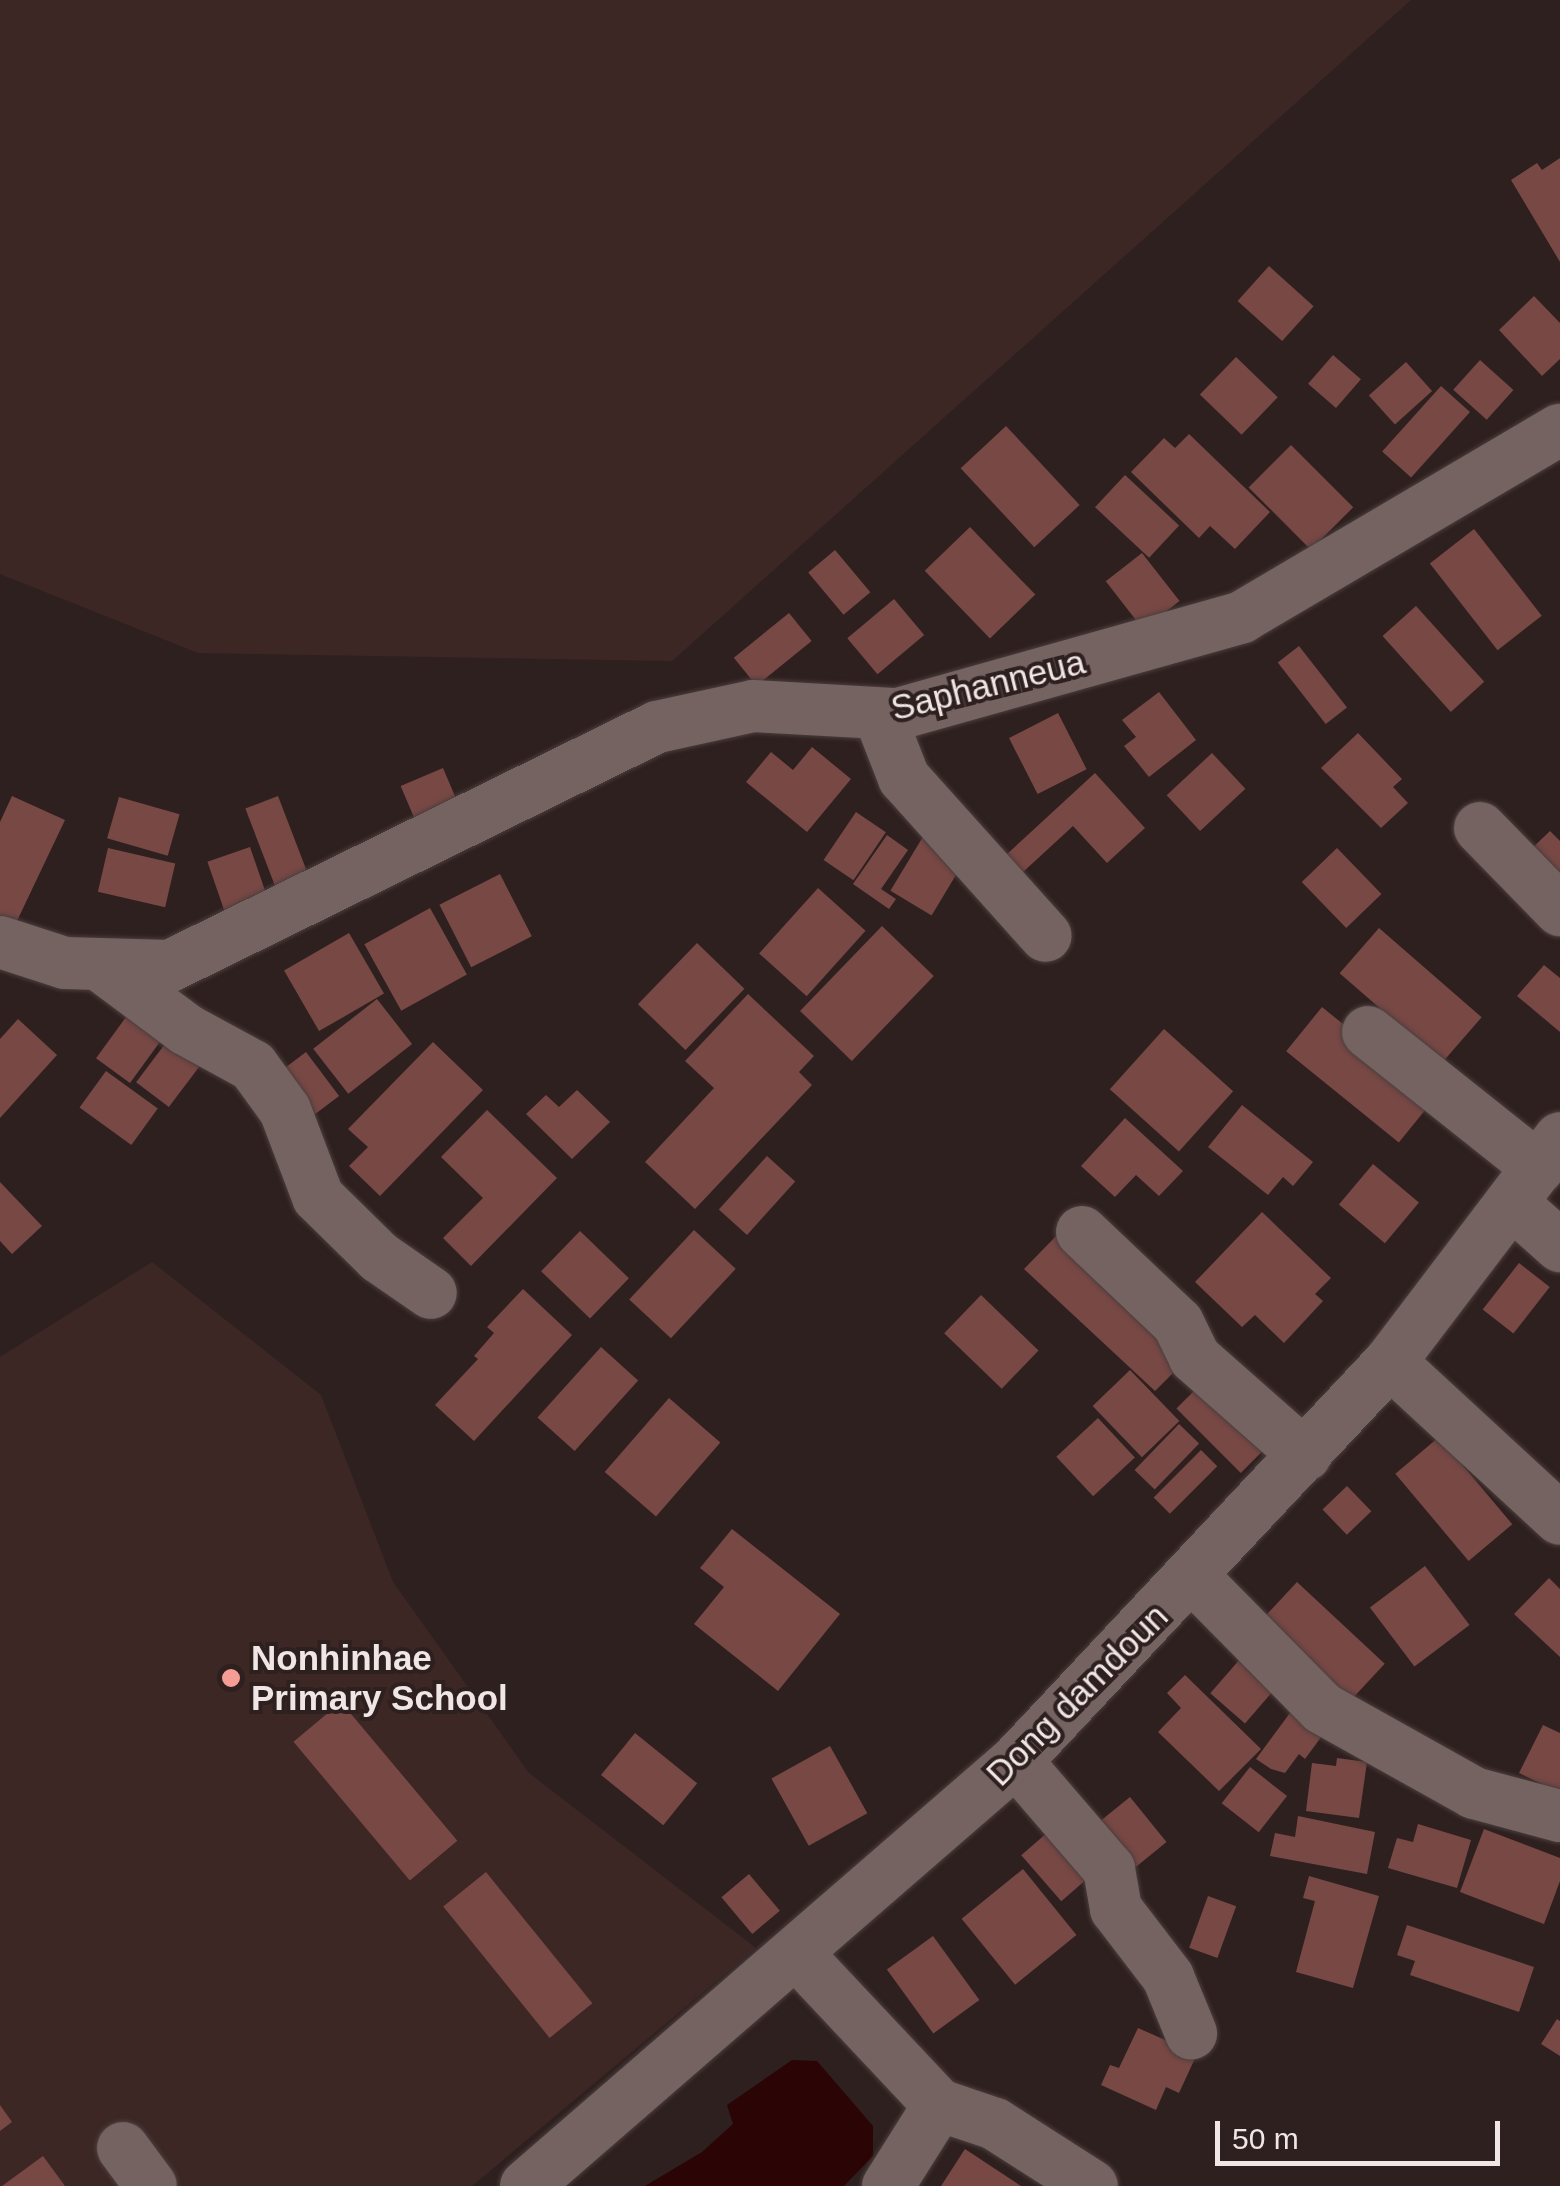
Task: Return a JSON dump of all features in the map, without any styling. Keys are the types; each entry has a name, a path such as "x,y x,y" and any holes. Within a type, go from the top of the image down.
{"street":[{"name":"Saphanneua","path":"0,942 64,964 170,966 657,726 754,706 879,714 1242,617 1555,441"},
{"path":"879,714 904,778 1046,936"},
{"path":"1480,828 1560,910"},
{"path":"101,966 187,1030 253,1066 285,1110 318,1197 379,1258 430,1293"},
{"path":"1368,1032 1538,1170 1560,1246"},
{"name":"Dong damdoun","path":"526,2186 798,1955 1016,1761 1194,1578 1390,1362 1538,1170"},
{"path":"1082,1232 1178,1323 1195,1358 1306,1455"},
{"path":"1390,1362 1560,1519"},
{"path":"1194,1578 1322,1708 1491,1797 1560,1816"},
{"path":"1016,1761 1109,1868 1116,1909 1168,1977 1191,2033"},
{"path":"1491,1797 1499,1819 1560,1844"},
{"path":"798,1955 940,2105 995,2124 1092,2186"},
{"path":"888,2186 940,2105"}],"shaded area":[{"path":"0,0 1411,0 672,661 198,653 0,574"},
{"name":"Nonhinhae Primary School","path":"152,1262 321,1395 393,1582 529,1773 756,1948 472,2186 0,2186 0,1357"},
{"path":"792,2060 817,2061 873,2126 873,2156 844,2186 645,2186 702,2152 733,2124 727,2105"}],"building":[{"path":"1560,158 1560,262 1511,180 1537,163 1542,170"},
{"path":"1269,266 1314,306 1282,341 1238,301"},
{"path":"1534,296 1560,323 1560,359 1542,376 1499,330"},
{"path":"1333,355 1361,379 1336,408 1308,384"},
{"path":"1236,357 1278,397 1242,435 1200,394"},
{"path":"1480,360 1513,390 1487,420 1453,390"},
{"path":"1406,362 1432,391 1395,424 1369,395"},
{"path":"1441,386 1470,412 1411,477 1382,451"},
{"path":"1006,426 1080,505 1034,547 961,468"},
{"path":"1189,434 1270,512 1235,549 1210,526 1199,538 1131,472 1164,438 1175,448"},
{"path":"1291,445 1353,507 1311,550 1249,487"},
{"path":"1125,475 1179,525 1149,558 1095,507"},
{"path":"970,527 1035,595 990,638 925,571"},
{"path":"1474,529 1542,616 1498,650 1430,563"},
{"path":"835,550 870,592 844,615 808,572"},
{"path":"1142,553 1180,601 1143,629 1106,581"},
{"path":"894,599 924,635 877,674 847,638"},
{"path":"1416,606 1484,682 1451,712 1383,636"},
{"path":"789,613 812,641 756,686 734,658"},
{"path":"1299,646 1347,707 1326,724 1278,663"},
{"path":"1159,692 1196,740 1149,777 1124,746 1136,737 1122,720"},
{"path":"1058,713 1087,769 1038,794 1009,738"},
{"path":"1358,733 1402,779 1393,787 1408,803 1381,828 1321,768"},
{"path":"812,747 851,779 807,832 746,782 771,752 793,770"},
{"path":"1212,753 1245,789 1200,831 1167,795"},
{"path":"443,768 463,814 420,832 401,786"},
{"path":"1095,773 1145,828 1107,863 1073,826 1022,873 1006,855"},
{"path":"12,796 65,820 16,923 0,916 0,822"},
{"path":"278,796 311,881 278,893 245,809"},
{"path":"119,797 180,814 168,856 107,838"},
{"path":"856,812 886,832 853,880 824,860"},
{"path":"927,830 968,855 932,916 890,891"},
{"path":"1550,831 1560,841 1560,889 1526,854"},
{"path":"887,835 908,850 881,889 896,899 889,909 853,884"},
{"path":"250,847 268,898 225,913 207,862"},
{"path":"108,848 175,864 165,907 98,892"},
{"path":"1337,848 1381,894 1346,928 1302,882"},
{"path":"500,874 532,936 471,967 439,905"},
{"path":"818,888 866,931 807,996 759,953"},
{"path":"430,908 467,974 401,1011 364,944"},
{"path":"882,926 934,976 852,1061 800,1011"},
{"path":"1379,928 1482,1017 1442,1063 1340,973"},
{"path":"349,933 384,994 319,1031 284,970"},
{"path":"697,943 744,989 685,1050 638,1004"},
{"path":"1544,965 1560,978 1560,1032 1517,996"},
{"path":"748,994 814,1056 799,1072 812,1085 695,1209 645,1162 714,1088 685,1061"},
{"path":"377,999 412,1044 348,1094 313,1049"},
{"path":"1322,1007 1435,1098 1399,1143 1286,1051"},
{"path":"126,1017 160,1042 130,1083 96,1058"},
{"path":"18,1019 57,1055 0,1118 0,1039"},
{"path":"1164,1029 1233,1091 1179,1151 1110,1089"},
{"path":"168,1040 201,1065 169,1107 136,1082"},
{"path":"433,1042 483,1090 380,1196 349,1166 368,1147 348,1129"},
{"path":"306,1052 339,1096 308,1119 275,1075"},
{"path":"106,1071 158,1109 131,1145 80,1107"},
{"path":"577,1090 610,1122 572,1159 526,1114 546,1095 559,1107"},
{"path":"1242,1105 1313,1162 1293,1186 1283,1177 1268,1195 1208,1147"},
{"path":"487,1110 557,1178 471,1266 443,1238 483,1198 441,1157"},
{"path":"1125,1118 1183,1171 1159,1196 1136,1175 1115,1197 1081,1166"},
{"path":"767,1156 795,1181 747,1235 719,1210"},
{"path":"1373,1164 1419,1203 1385,1243 1339,1205"},
{"path":"0,1182 42,1226 12,1254 0,1241"},
{"path":"1262,1212 1331,1278 1315,1294 1323,1301 1284,1343 1255,1315 1242,1327 1195,1282"},
{"path":"694,1230 736,1269 671,1338 629,1299"},
{"path":"580,1231 629,1278 590,1319 541,1271"},
{"path":"1061,1231 1181,1343 1177,1369 1155,1391 1024,1269"},
{"path":"1519,1263 1550,1287 1513,1334 1483,1309"},
{"path":"523,1289 572,1335 474,1441 435,1405 478,1359 474,1356 494,1333 487,1327"},
{"path":"981,1295 1039,1351 1002,1389 944,1333"},
{"path":"601,1347 638,1380 575,1451 537,1418"},
{"path":"1130,1370 1179,1421 1142,1457 1093,1406"},
{"path":"1204,1381 1268,1445 1241,1473 1176,1409"},
{"path":"669,1398 720,1443 656,1517 605,1472"},
{"path":"1098,1418 1135,1457 1093,1496 1056,1457"},
{"path":"1179,1424 1199,1443 1155,1489 1135,1470"},
{"path":"1439,1437 1512,1524 1469,1561 1395,1474"},
{"path":"1201,1450 1217,1466 1170,1514 1154,1497"},
{"path":"1347,1486 1371,1511 1347,1535 1323,1510"},
{"path":"732,1529 840,1614 778,1691 694,1624 724,1587 700,1568"},
{"path":"1425,1566 1470,1625 1414,1667 1370,1608"},
{"path":"1549,1578 1560,1589 1560,1657 1514,1614"},
{"path":"1297,1582 1385,1664 1347,1704 1259,1622"},
{"path":"1247,1651 1282,1681 1245,1723 1210,1693"},
{"path":"1185,1675 1261,1749 1219,1791 1158,1732 1181,1708 1167,1693"},
{"path":"1301,1698 1333,1721 1305,1759 1299,1754 1285,1773 1271,1769 1256,1759"},
{"path":"341,1702 457,1841 410,1881 294,1742"},
{"path":"1543,1725 1560,1733 1560,1793 1519,1773"},
{"path":"635,1733 697,1783 663,1825 601,1775"},
{"path":"830,1746 867,1813 809,1846 771,1778"},
{"path":"1337,1758 1367,1762 1359,1818 1306,1811 1312,1763 1336,1766"},
{"path":"1250,1767 1287,1796 1259,1832 1222,1803"},
{"path":"1130,1797 1167,1842 1132,1870 1095,1825"},
{"path":"1298,1816 1375,1832 1367,1874 1270,1856 1275,1833 1295,1837"},
{"path":"1418,1824 1471,1840 1457,1888 1388,1868 1397,1838 1413,1842"},
{"path":"1056,1825 1096,1871 1061,1901 1021,1855"},
{"path":"1484,1829 1560,1858 1560,1881 1544,1924 1460,1892"},
{"path":"1023,1869 1076,1935 1015,1985 962,1919"},
{"path":"486,1872 592,2003 550,2038 443,1907"},
{"path":"749,1874 780,1911 752,1934 721,1897"},
{"path":"1309,1876 1379,1896 1353,1988 1296,1972 1315,1901 1303,1898"},
{"path":"1208,1896 1236,1906 1217,1958 1189,1948"},
{"path":"1407,1925 1534,1967 1519,2012 1410,1975 1415,1961 1397,1955"},
{"path":"933,1936 979,2000 933,2033 887,1970"},
{"path":"1557,2019 1560,2021 1560,2056 1541,2044"},
{"path":"1138,2028 1197,2054 1179,2093 1166,2087 1156,2110 1101,2085 1110,2065 1119,2068"},
{"path":"0,2105 12,2122 0,2131"},
{"path":"965,2149 1021,2186 941,2186"},
{"path":"43,2156 65,2186 2,2186"}],"place":[{"name":"Nonhinhae Primary School","path":"231,1678"}]}
